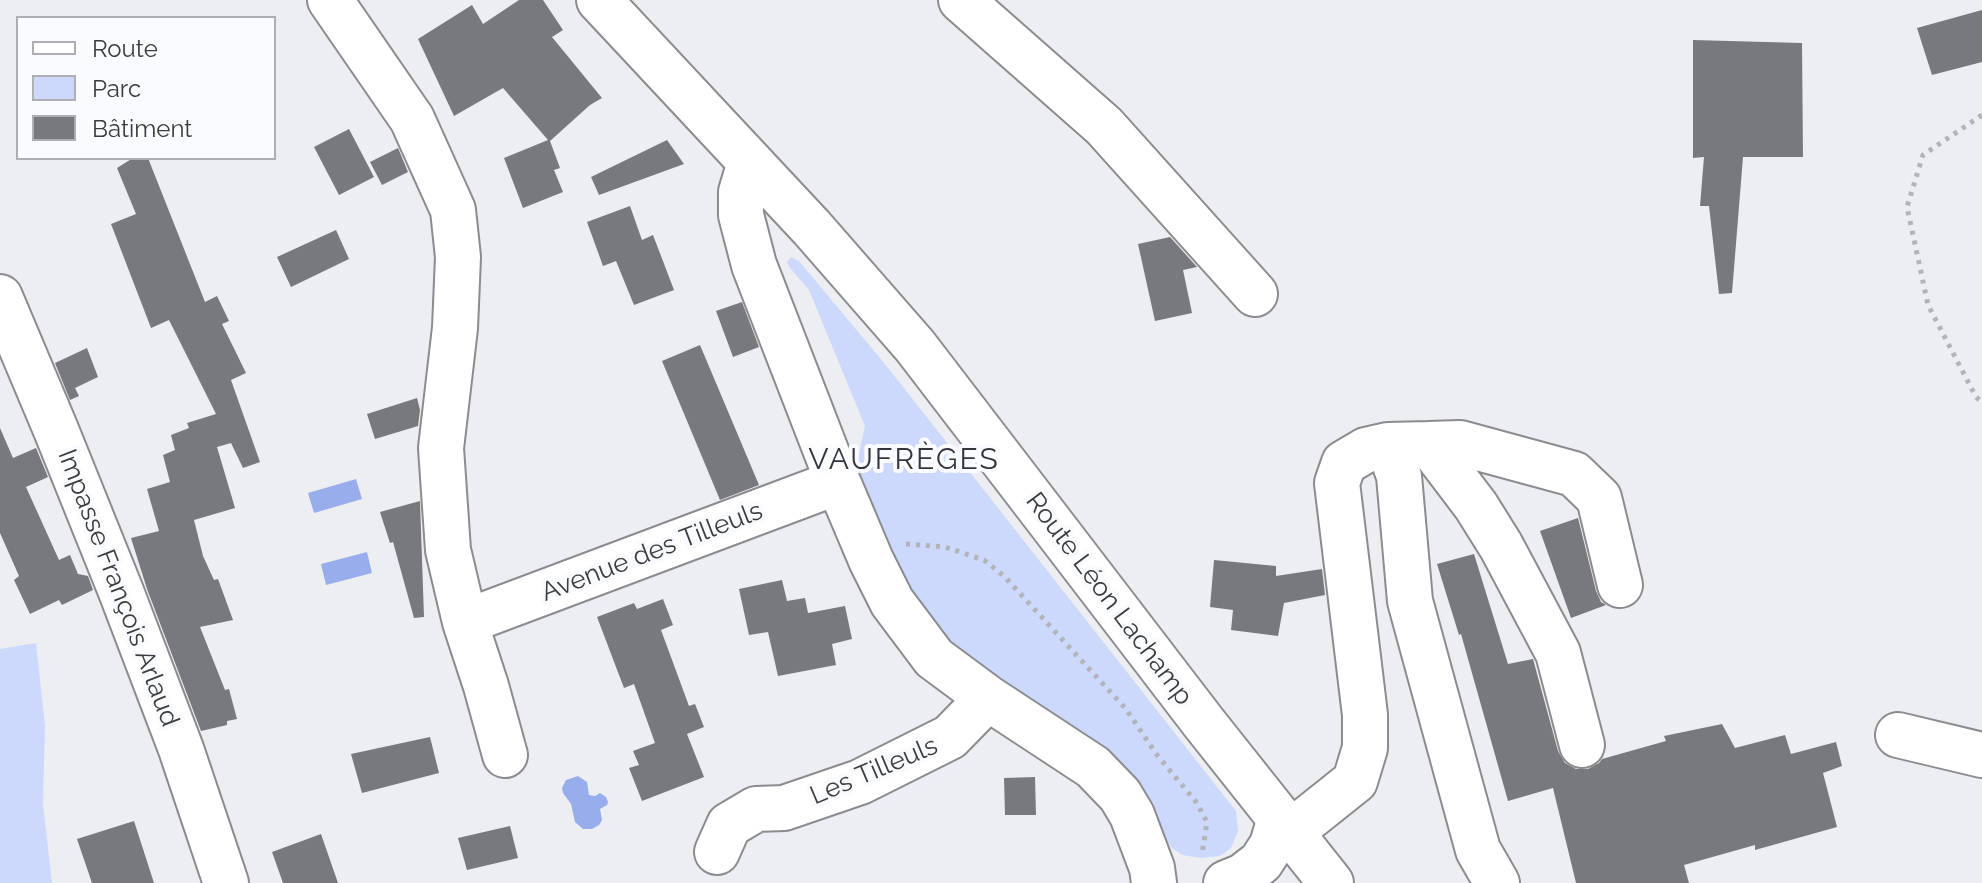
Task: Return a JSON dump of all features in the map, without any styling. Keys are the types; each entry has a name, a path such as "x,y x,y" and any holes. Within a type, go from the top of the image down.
{"street":[{"path":"330,0 412,119 453,210 458,257 455,328 441,448 448,550 465,622 505,755"},
{"name":"Route Léon Lachamp","path":"599,0 817,234 915,346 1204,723 1331,883"},
{"path":"961,0 1104,126 1255,294"},
{"path":"750,162 741,192 741,215 754,265 837,478 892,602 934,658 988,698 1093,767 1120,795 1132,815 1183,875 1243,876 1261,862 1286,825 1355,781 1365,748 1365,715 1337,483 1344,463 1366,450 1409,444 1460,443 1574,474 1599,498 1620,585"},
{"name":"Impasse François Arlaud","path":"0,297 122,594 181,749 226,883"},
{"path":"1409,444 1476,506 1493,532 1558,653 1582,745"},
{"path":"1409,444 1399,476 1410,601 1478,850 1497,883"},
{"name":"Avenue des Tilleuls","path":"465,622 837,478"},
{"name":"Les Tilleuls","path":"717,852 729,825 756,809 784,808 860,782 950,737 988,698"},
{"path":"1898,735 1982,755"}],"path":[{"path":"1982,115 1923,155 1907,207 1928,305 1976,397 1982,402"},
{"path":"864,543 945,547 984,560 1004,576 1126,709 1157,755 1197,803 1207,822 1183,875"}],"green space":[{"path":"791,257 799,261 885,364 1236,811 1238,831 1231,848 1220,856 1201,858 1182,855 1171,847 1142,786 1112,758 949,646 904,588 856,468 865,426 809,290 787,262"},
{"path":"36,643 45,726 43,805 52,883 0,883 0,649"}],"water":[{"path":"356,479 362,499 314,513 308,493"},
{"path":"367,552 372,573 326,585 321,564"},
{"path":"578,776 587,782 589,795 600,793 608,802 600,809 602,820 592,829 583,829 575,822 571,804 563,793 566,780"}],"building":[{"path":"519,0 543,0 563,30 552,37 602,98 550,141 560,168 554,170 563,192 523,208 504,158 548,140 503,88 454,116 418,39 472,5 483,24"},
{"path":"1982,10 1982,62 1932,75 1917,28"},
{"path":"1693,40 1802,43 1803,157 1743,157 1732,293 1719,294 1709,206 1700,206 1704,157 1693,158"},
{"path":"349,129 374,177 339,195 314,147"},
{"path":"667,140 684,164 599,195 591,177"},
{"path":"398,148 408,172 382,185 370,162"},
{"path":"130,160 149,160 205,302 217,296 229,321 222,324 246,373 231,380 260,462 243,468 231,443 217,447 235,508 194,520 203,556 214,580 218,579 233,620 200,627 225,690 229,689 237,719 227,721 227,725 201,731 131,538 159,531 147,489 170,482 163,455 175,450 171,435 189,428 187,423 216,414 169,320 151,328 111,224 136,214 117,168"},
{"path":"630,206 642,240 653,235 674,290 634,305 616,261 603,266 587,222"},
{"path":"336,230 349,259 291,287 277,257"},
{"path":"1170,237 1197,267 1183,270 1192,313 1155,321 1138,244"},
{"path":"742,302 759,347 733,357 716,311"},
{"path":"700,345 759,485 720,500 662,361"},
{"path":"87,348 98,377 75,388 79,396 70,400 55,363"},
{"path":"417,398 420,410 418,426 375,439 367,414"},
{"path":"0,428 13,458 36,448 48,477 26,487 59,560 70,555 78,574 88,576 93,590 62,605 59,600 30,614 14,580 19,576 0,533"},
{"path":"420,501 424,617 414,618 393,542 390,543 380,512"},
{"path":"1578,518 1596,591 1606,605 1571,618 1540,531"},
{"path":"1474,554 1508,664 1533,659 1558,751 1565,763 1576,769 1588,769 1602,759 1666,741 1664,736 1722,724 1735,748 1785,735 1791,754 1836,742 1842,766 1823,773 1837,827 1755,850 1755,845 1684,865 1689,883 1576,883 1553,788 1508,801 1461,634 1437,564"},
{"path":"1214,560 1276,566 1276,576 1322,569 1325,595 1284,603 1278,636 1231,630 1233,610 1210,607"},
{"path":"782,580 787,601 805,598 808,613 845,606 852,639 832,644 836,665 778,676 768,632 749,635 739,589"},
{"path":"663,599 673,625 661,630 689,706 695,704 704,727 687,734 704,777 642,801 629,768 639,765 633,751 655,743 634,684 624,688 597,617 634,603 637,609"},
{"path":"430,737 439,773 362,793 351,754"},
{"path":"1035,777 1036,815 1005,815 1004,778"},
{"path":"134,821 154,883 92,883 77,839"},
{"path":"510,826 518,858 467,870 458,838"},
{"path":"321,834 338,883 283,883 272,852"}],"district":[{"name":"VAUFRÈGES","path":"904,460"}]}
